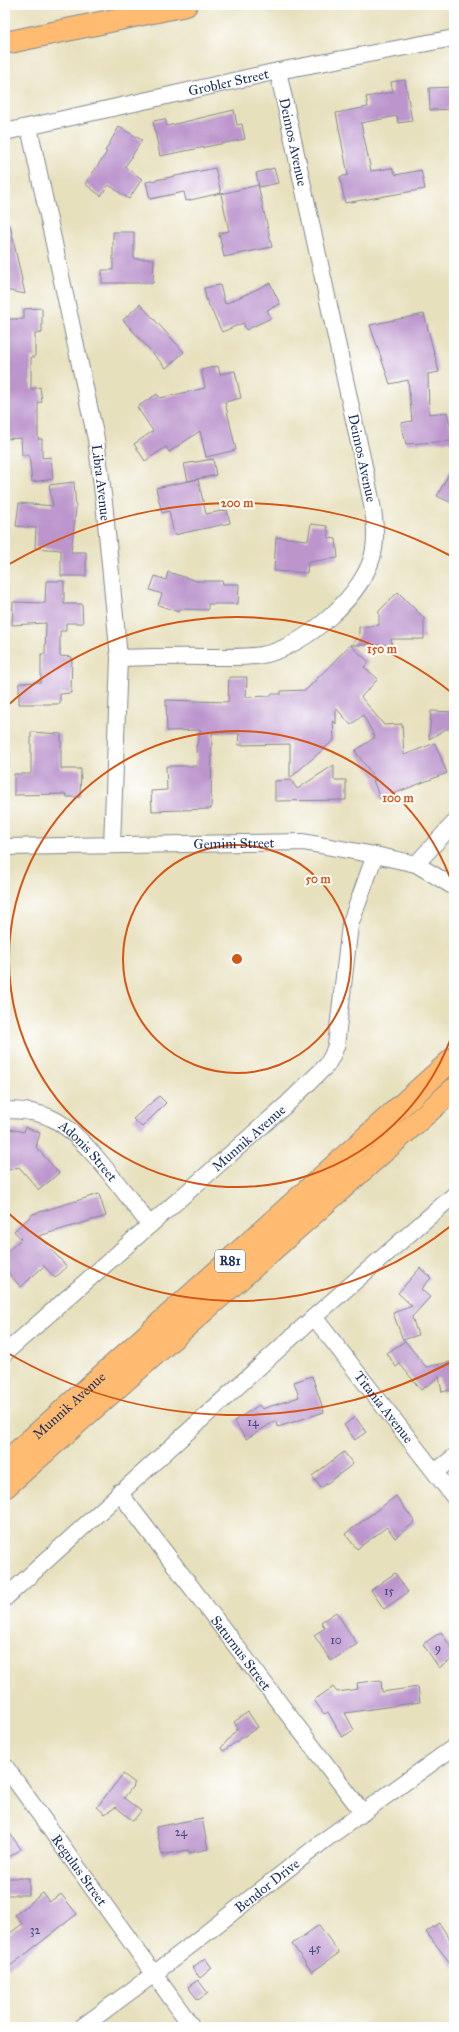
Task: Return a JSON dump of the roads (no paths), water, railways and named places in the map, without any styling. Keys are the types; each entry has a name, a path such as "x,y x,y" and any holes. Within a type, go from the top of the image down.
{"main road":[{"path":"5,43 186,5"},
{"name":"Munnik Avenue","path":"5,1463 454,1058"},
{"name":"Munnik Avenue","path":"5,1487 454,1089"}],"street":[{"name":"Grobler Street","path":"5,132 278,71 454,38"},
{"name":"Deimos Avenue","path":"119,658 230,658 276,652 304,638 329,616 362,580 373,557 375,524 365,471 278,71"},
{"name":"Libra Avenue","path":"29,127 96,439 104,495 119,658 112,845"},
{"path":"416,864 454,823"},
{"name":"Gemini Street","path":"5,847 304,842 416,864 454,887"},
{"name":"Munnik Avenue","path":"5,1353 287,1104 327,1064 336,1046 350,925 374,855"},
{"name":"Adonis Street","path":"5,1110 33,1113 53,1118 67,1128 107,1172 150,1225"},
{"path":"5,1598 119,1492 314,1317 454,1195"},
{"name":"Titania Avenue","path":"314,1317 454,1498"},
{"path":"435,1472 454,1457"},
{"name":"Saturnus Street","path":"119,1492 363,1813"},
{"name":"Bendor Drive","path":"82,2027 154,1974 326,1839 454,1747"},
{"name":"Regulus Street","path":"5,1766 192,2027"}]}
